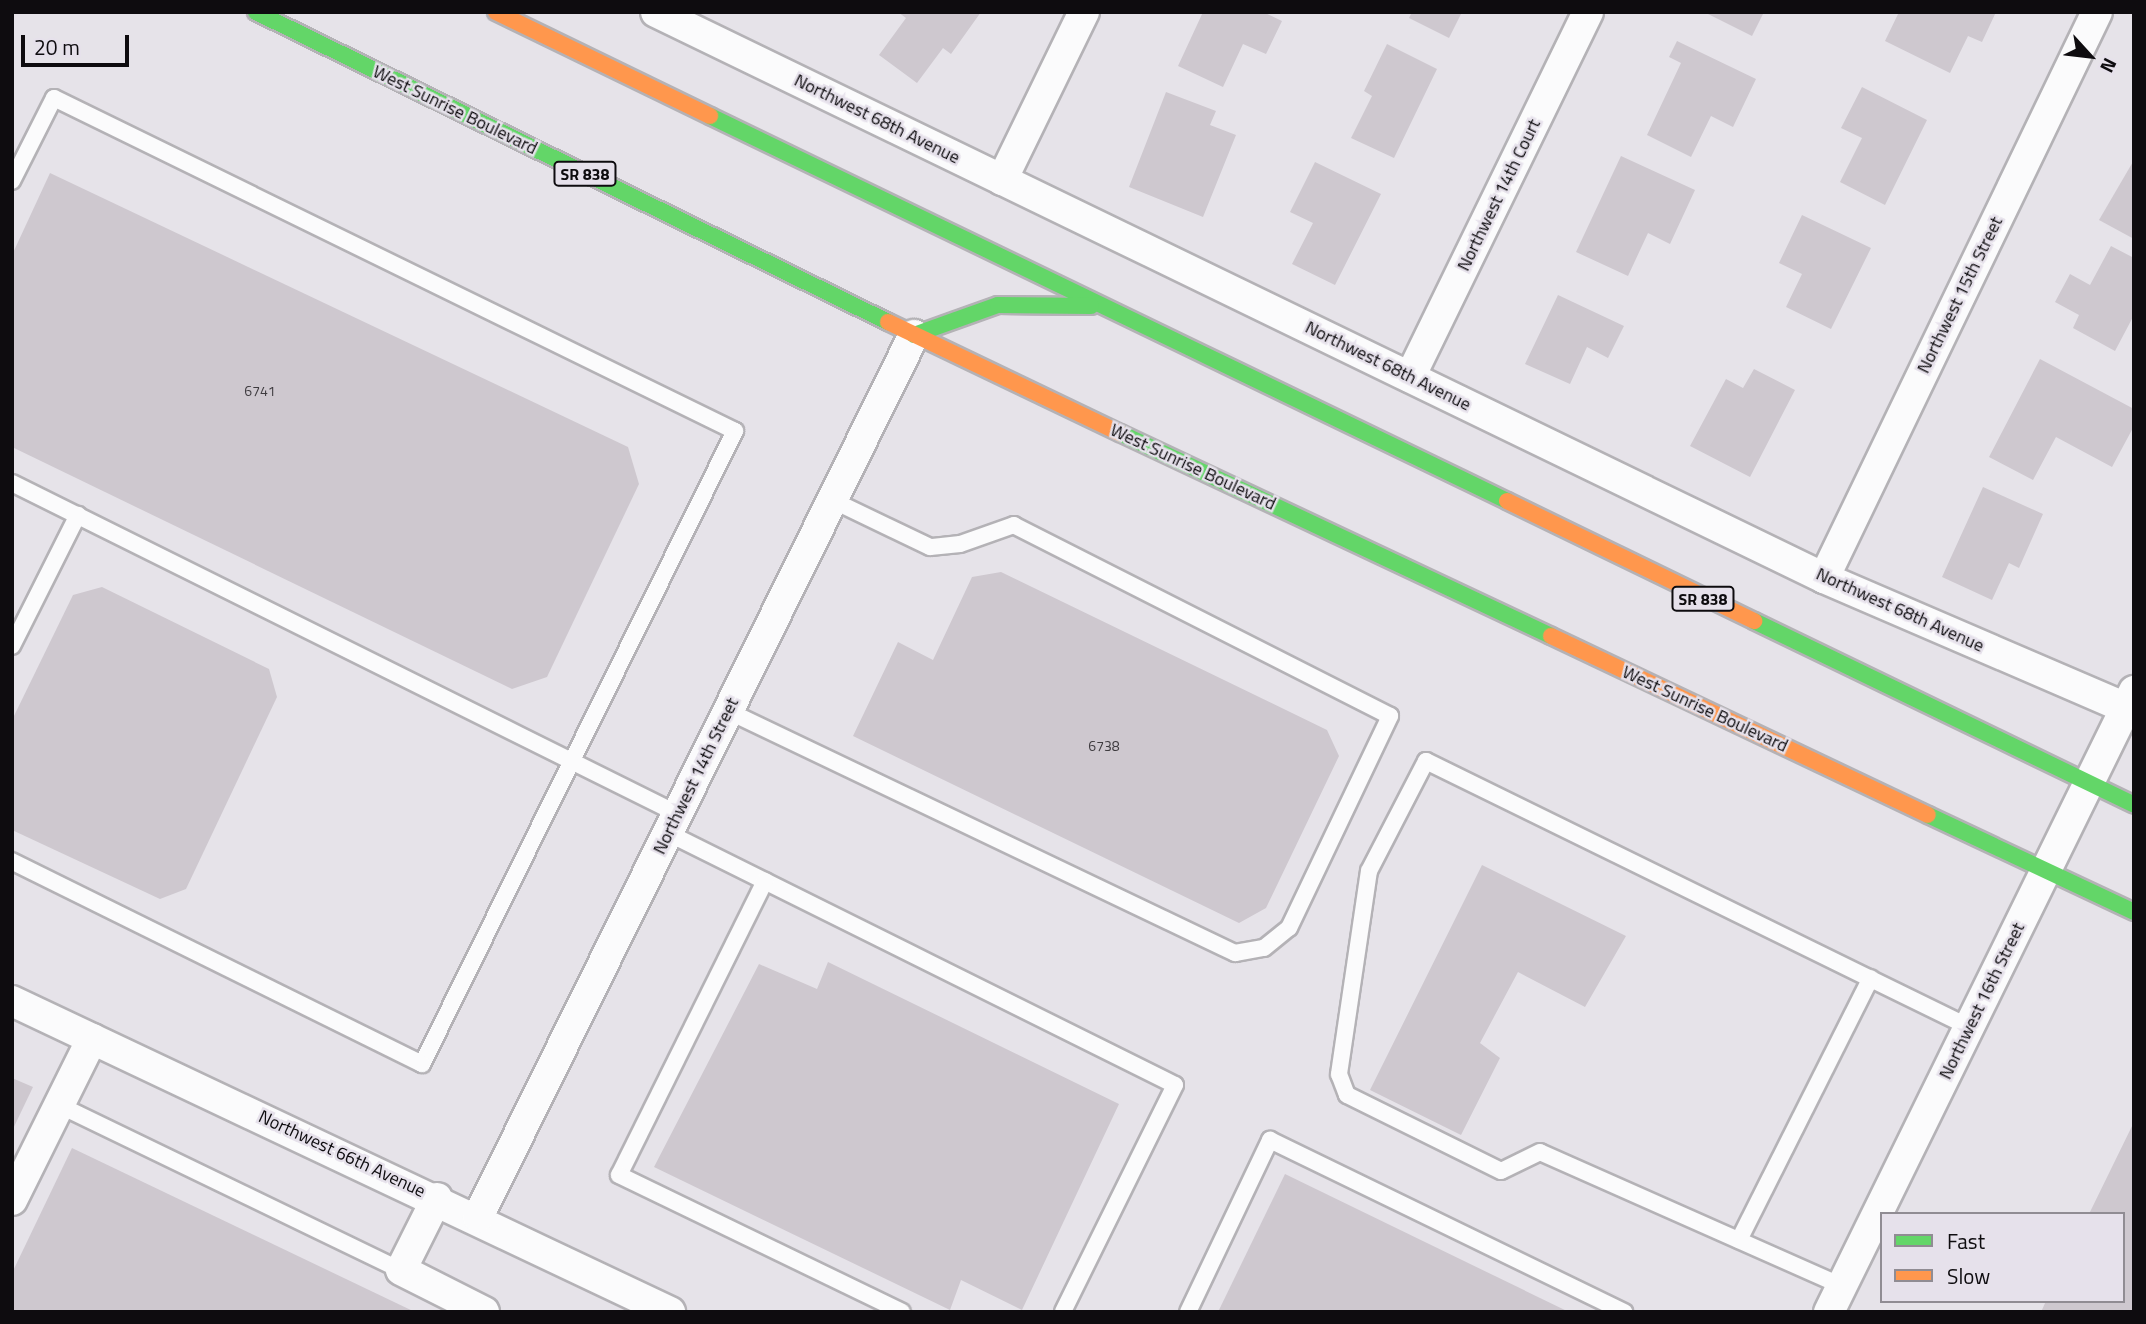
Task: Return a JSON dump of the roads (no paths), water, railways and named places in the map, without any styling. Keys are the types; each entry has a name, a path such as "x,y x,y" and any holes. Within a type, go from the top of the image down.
{"highway":[{"name":"West Sunrise Boulevard","path":"256,12 914,335 2134,912"},
{"name":"SR 838","path":"496,12 2134,805"},
{"path":"914,335 998,305 1100,306"}],"street":[{"name":"Northwest 68th Avenue","path":"656,12 1824,578 2130,699"},
{"path":"1002,180 1084,12"},
{"name":"Northwest 14th Court","path":"1410,377 1588,12"},
{"name":"Northwest 15th Street","path":"1824,578 2098,12"},
{"name":"Northwest 14th Street","path":"478,1217 914,335"},
{"name":"Northwest 16th Street","path":"1835,1299 2130,699"},
{"name":"Northwest 66th Avenue","path":"12,1001 478,1217 670,1312"},
{"path":"12,1200 92,1039"},
{"path":"437,1198 401,1270 484,1312"}],"lane":[{"path":"12,181 54,98 735,431 422,1064 12,861"},
{"path":"12,483 571,760 765,881 1175,1085 1063,1312"},
{"path":"728,711 1235,953 1264,948 1289,928 1390,716 1014,525 960,544 930,547 832,500"},
{"path":"12,646 78,515"},
{"path":"1835,1299 1739,1240 1540,1152 1501,1171 1348,1095 1339,1074 1369,871 1426,761 1969,1027"},
{"path":"765,881 618,1175 902,1312"},
{"path":"1739,1240 1871,978"},
{"path":"59,1105 401,1270"},
{"path":"1188,1312 1270,1140 1624,1312"}]}
